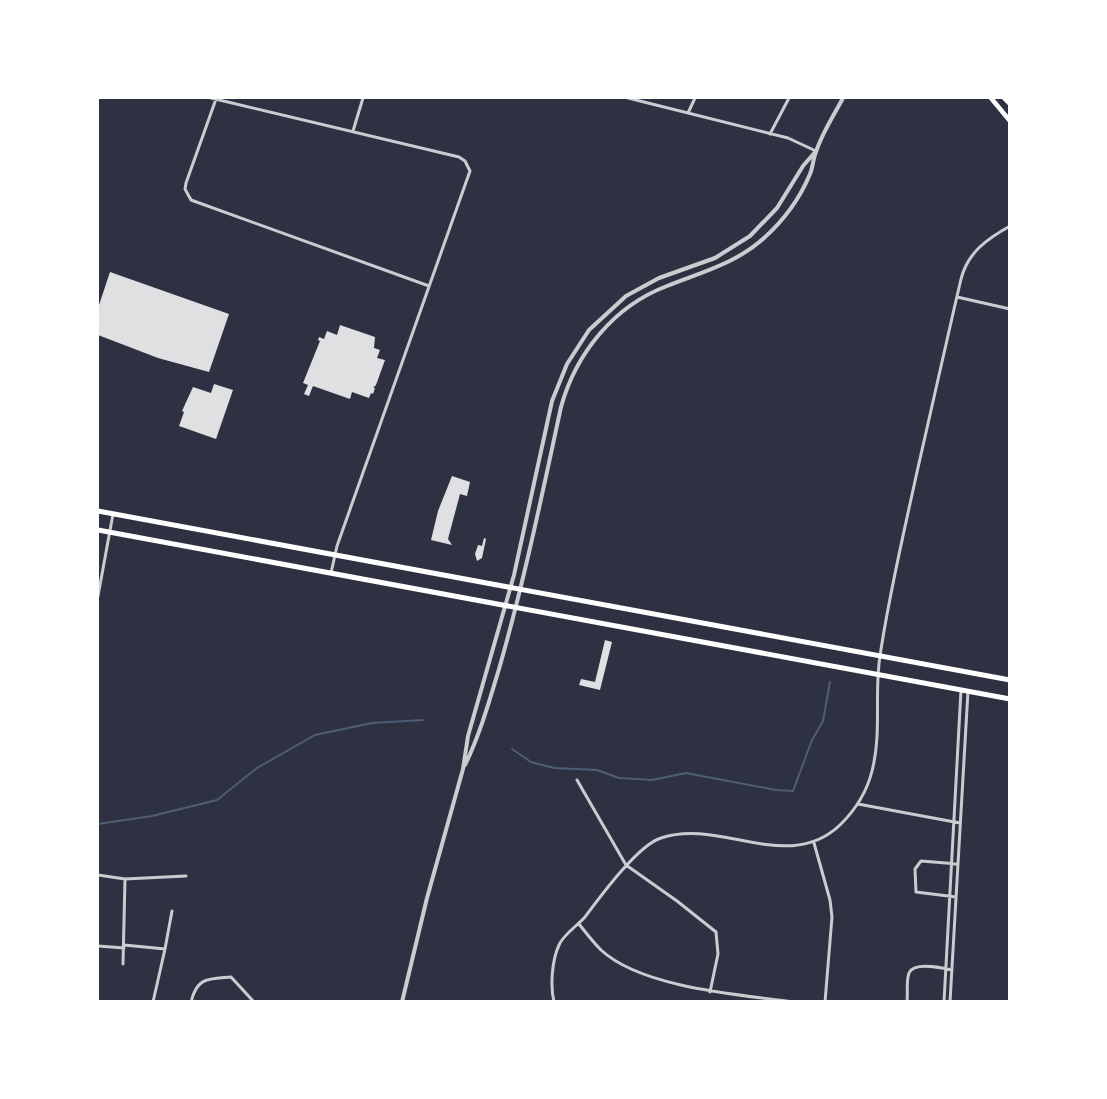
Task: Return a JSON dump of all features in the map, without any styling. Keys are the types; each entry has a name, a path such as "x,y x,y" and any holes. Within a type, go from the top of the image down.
{"main road":[{"path":"990,98 1010,121"},
{"path":"1004,98 1010,104"},
{"path":"98,511 1010,680"},
{"path":"98,530 1010,699"}],"street":[{"path":"211,98 459,157 468,166 469,178 334,555 331,574"},
{"path":"353,131 363,98"},
{"path":"628,98 794,140 816,151"},
{"path":"688,113 696,98"},
{"path":"770,134 789,98"},
{"path":"462,769 477,740 521,590 564,398 584,353 603,330 641,299 667,286 724,266 765,237 797,199 811,172 816,151 842,98"},
{"path":"216,99 186,183 187,194 196,204 430,286"},
{"path":"402,1002 427,898 462,769 468,736 506,606 555,392 562,373 577,346 595,323 617,303 640,287 715,258 750,236 777,208 803,166 816,151"},
{"path":"554,1002 550,987 559,944 578,924 626,865 660,838 698,833 786,847 814,843 839,826 858,804 870,779 875,755 880,656 904,533 956,297 968,260 978,247 1010,226"},
{"path":"956,297 1010,309"},
{"path":"548,424 557,426"},
{"path":"98,596 113,514"},
{"path":"944,1002 961,690"},
{"path":"950,1002 968,691"},
{"path":"577,780 626,865 677,901 716,932 718,954 710,992"},
{"path":"858,804 960,823"},
{"path":"814,843 830,900 832,917 825,1002"},
{"path":"956,897 916,892 915,869 921,862 958,864"},
{"path":"98,875 125,879 186,876"},
{"path":"123,964 125,879"},
{"path":"153,1002 172,911"},
{"path":"578,924 602,951 638,972 710,992 795,1002"},
{"path":"98,946 165,949"},
{"path":"908,1002 909,974 911,969 918,966 952,970"},
{"path":"191,1002 194,988 205,979 231,977 254,1002"}],"building":[{"path":"110,272 229,314 209,372 158,358 98,335 98,308"},
{"path":"340,325 375,337 374,348 380,350 377,358 385,360 376,385 373,388 375,388 373,394 371,393 369,398 352,392 350,399 313,386 309,396 304,394 308,385 303,383 320,341 318,340 319,337 324,339 327,331 337,335"},
{"path":"214,384 233,390 216,439 179,426 184,412 182,411 193,387 211,393"},
{"path":"452,476 470,482 467,496 460,494 448,539 452,545 431,540 438,511"},
{"path":"484,538 486,539 482,558 477,561 475,554 478,545 482,546"},
{"path":"605,640 612,642 600,690 579,685 581,679 595,682"}],"waterway":[{"path":"512,749 531,762 554,768 597,770 619,778 652,780 686,773 776,790 793,791 812,740 823,721 830,682"},
{"path":"98,824 152,816 217,800 257,768 315,735 372,723 423,720"}]}
